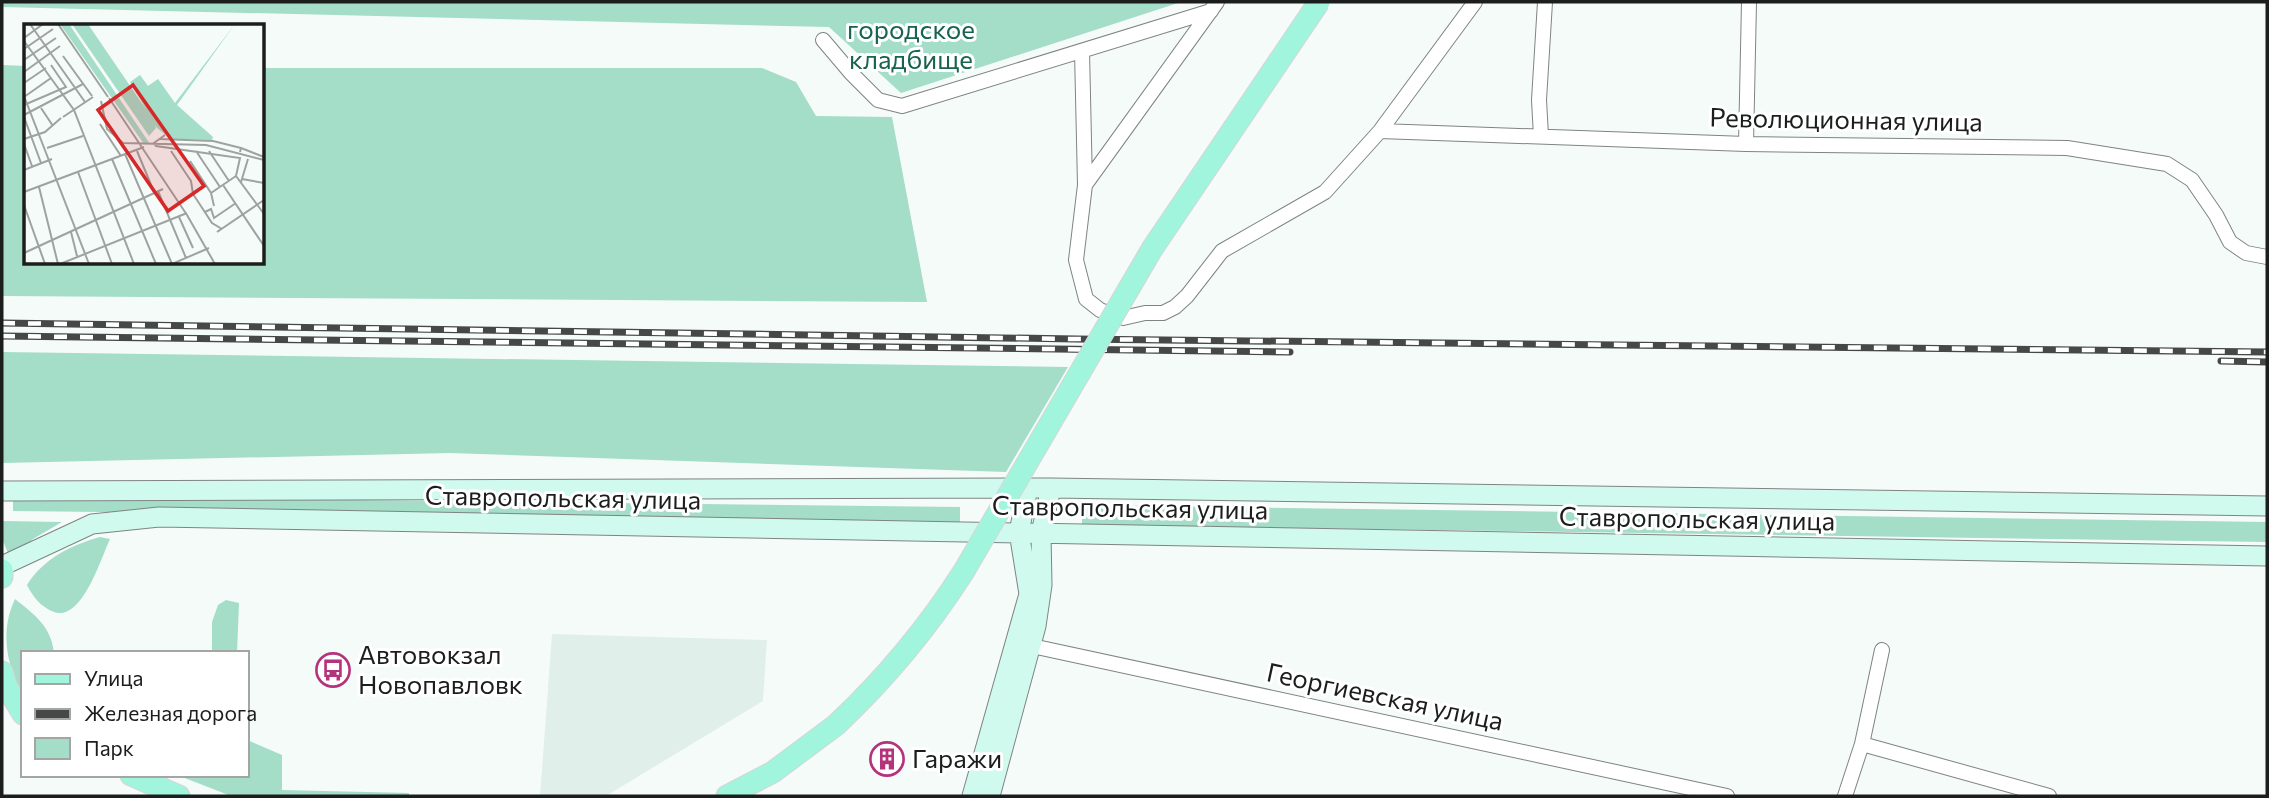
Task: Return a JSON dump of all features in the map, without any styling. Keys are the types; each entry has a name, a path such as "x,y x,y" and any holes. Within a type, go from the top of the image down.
{"main road":[{"path":"727,796 773,772 836,725 874,689 937,614 1152,249 1318,2"},
{"path":"972,796 1029,594 1019,533 1028,488"},
{"path":"989,796 1032,646 1042,585 1041,533 1051,488"},
{"name":"Ставропольская улица","path":"2,491 1051,488 2267,506"},
{"name":"Ставропольская улица","path":"2,568 92,524 159,517 2267,556"},
{"path":"2,568 2,577"},
{"path":"2,672 21,711"},
{"path":"2,709 21,720"},
{"path":"136,777 179,796"}],"street":[{"path":"1082,51 1085,184 1076,260 1086,299 1100,310 1123,318 1145,313 1163,313 1175,307 1187,296 1222,251 1325,192 1380,131 1475,2"},
{"path":"1541,136 1539,100 1545,2"},
{"path":"1746,144 1749,2"},
{"path":"1085,184 1214,6"},
{"path":"823,40 878,100 902,106 1082,51 1214,6"},
{"name":"Революционная улица","path":"1380,131 1746,144 2067,148 2167,164 2192,180 2216,215 2230,242 2246,253 2267,257"},
{"name":"Георгиевская улица","path":"1032,646 1727,796"},
{"path":"1845,796 1861,744 1882,650"},
{"path":"1861,744 2049,796"}],"shaded area":[{"path":"552,634 767,640 763,701 606,796 540,796"}],"green space":[{"name":"городское кладбище","path":"2,2 1181,2 901,93 829,27 2,7"},
{"path":"2,65 24,66 24,264 264,264 264,68 762,68 796,82 816,116 892,117 927,302 2,296"},
{"path":"2,352 1068,367 1006,472 450,453 2,463"},
{"path":"13,496 960,507 960,522 13,511"},
{"path":"1082,505 2267,522 2267,542 1082,525"},
{"path":"2,521 62,522 33,539 11,560 2,539"},
{"path":"100,537 110,539 82,598 64,613 54,612 41,604 27,585 41,568 59,554"},
{"path":"15,599 35,616 46,628 54,651 21,651 21,691 12,672 7,648 10,611"},
{"path":"226,600 239,603 237,651 212,651 212,622 218,605"},
{"path":"248,740 282,755 282,790 409,793 409,796 231,796 182,777 248,777"}],"railway":[{"path":"2,323 1076,339 2267,352"},
{"path":"2,336 1290,352"},
{"path":"2221,361 2267,362"}],"place":[{"name":"Автовокзал Новопавловк","path":"333,670"},
{"name":"Гаражи","path":"887,759"}]}
